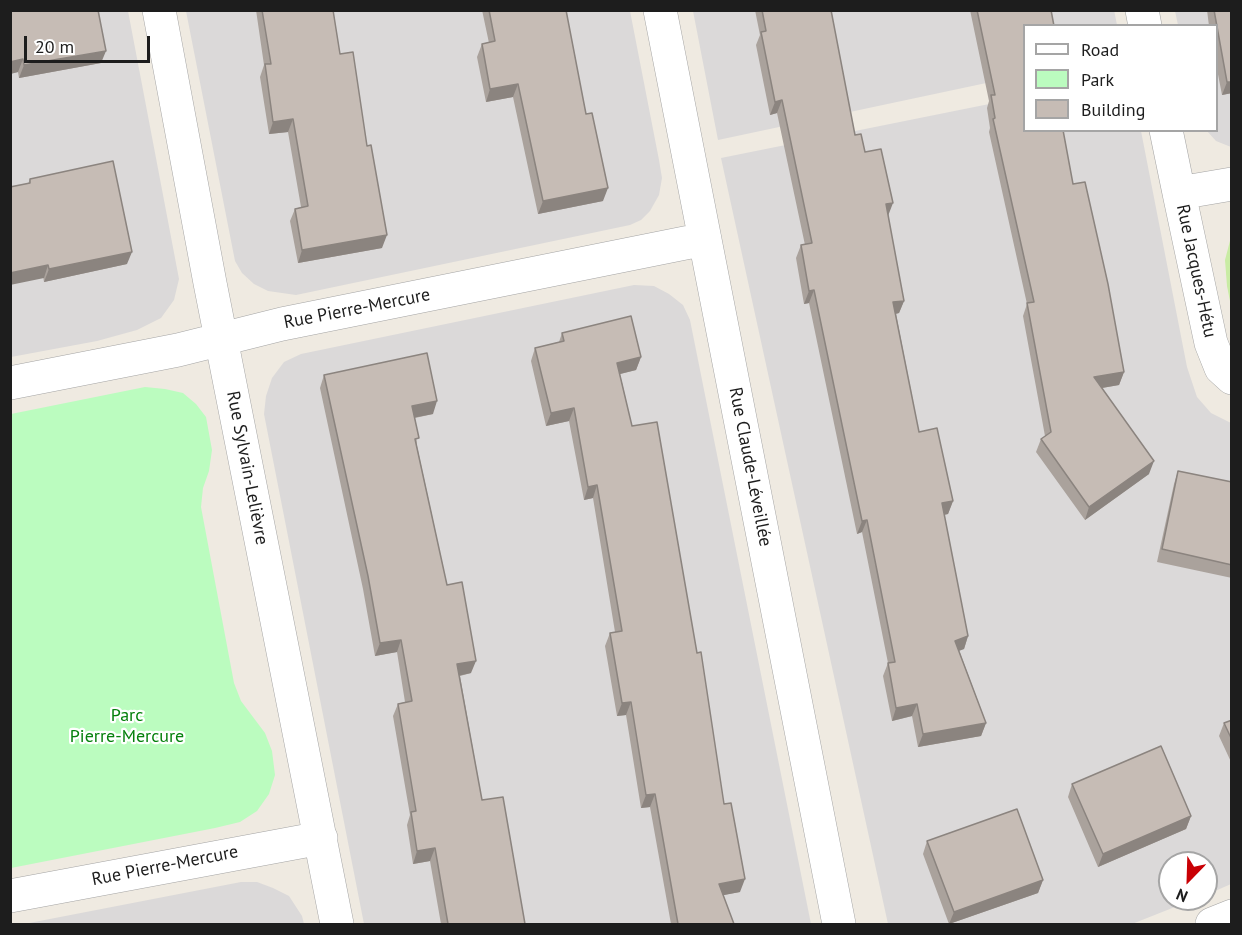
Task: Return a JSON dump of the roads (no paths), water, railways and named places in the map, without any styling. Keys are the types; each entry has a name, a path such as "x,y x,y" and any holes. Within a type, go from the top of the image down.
{"street":[{"name":"Rue Sylvain-Lelièvre","path":"159,10 337,924"},
{"name":"Rue Claude-Léveillée","path":"660,10 839,924"},
{"name":"Rue Jacques-Hétu","path":"1166,132 1211,343 1221,368 1232,378"},
{"name":"Rue Jacques-Hétu","path":"1179,194 1232,184"},
{"name":"Rue Pierre-Mercure","path":"10,383 222,339 282,324 705,239"},
{"name":"Rue Pierre-Mercure","path":"10,896 321,837"},
{"path":"1212,924 1232,916"}],"park label":[{"name":"Parc Pierre-Mercure","path":"127,726"}]}
